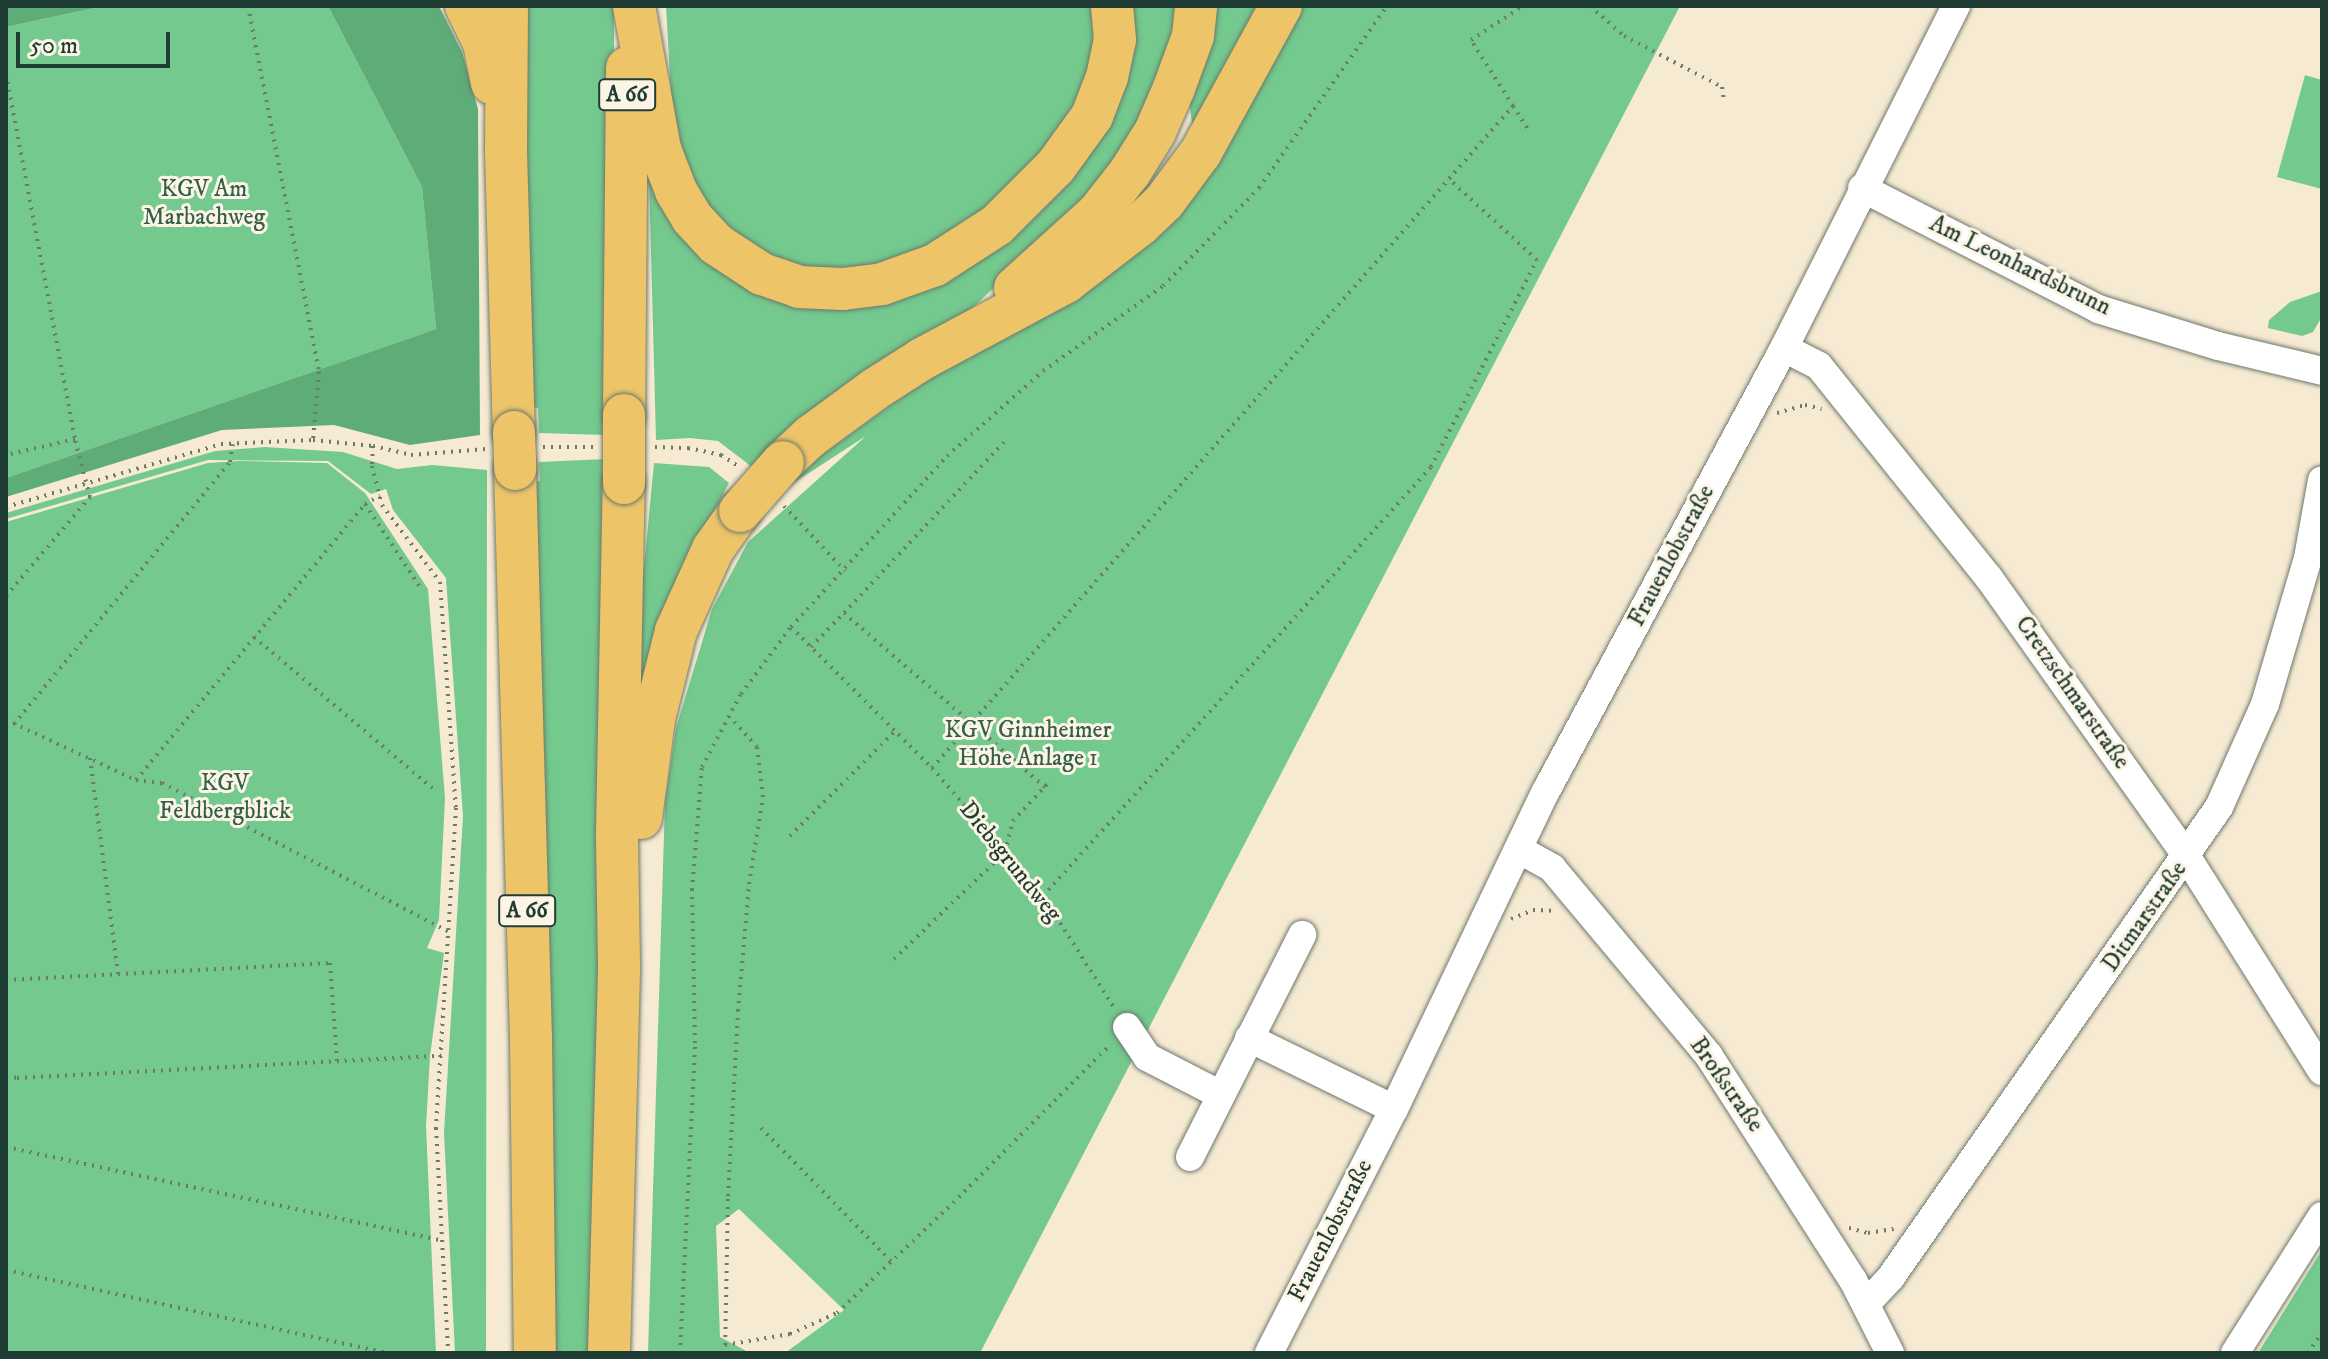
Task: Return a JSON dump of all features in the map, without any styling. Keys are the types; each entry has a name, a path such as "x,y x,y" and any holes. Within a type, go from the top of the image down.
{"highway":[{"path":"466,6 484,43 506,151"},
{"name":"A 66","path":"507,6 506,151 531,1037 535,1353"},
{"name":"A 66","path":"609,1353 619,965 617,833 624,483 627,6"},
{"path":"634,6 660,149 676,191 692,218 716,244 762,274 799,287 843,289 882,284 935,265 997,225 1056,166 1092,116 1107,77 1115,40 1112,6"},
{"path":"619,965 654,719 666,663 700,574 740,511 783,462 841,412 922,359 998,303 1074,238 1116,193 1155,132 1174,88 1193,36 1196,6"},
{"path":"922,359 1066,282 1117,245 1164,202 1208,140 1281,6"}],"street":[{"name":"Frauenlobstraße","path":"1269,1353 1394,1109 1546,791 1784,348 1956,6"},
{"name":"Am Leonhardsbrunn","path":"1862,188 2098,309 2218,346 2322,371"},
{"name":"Cretzschmarstraße","path":"1784,348 1819,366 1989,578 2187,857 2322,1071"},
{"name":"Ditmarstraße","path":"1866,1304 1891,1277 2219,807 2265,704 2308,558 2322,480"},
{"name":"Broßstraße","path":"1520,850 1552,868 1709,1056 1801,1195 1866,1304 1890,1353"},
{"path":"1190,1157 1302,935"},
{"path":"1127,1027 1147,1057 1221,1095"},
{"path":"1249,1038 1394,1109"},
{"path":"2235,1353 2322,1216"}],"path":[{"path":"248,6 319,372 313,440"},
{"path":"680,1353 695,1043 695,859 702,767 741,694 791,627 947,456 1043,371 1163,286 1259,188 1387,6"},
{"path":"1523,6 1471,40 1529,131"},
{"path":"1590,6 1624,36 1722,87 1724,101"},
{"path":"6,74 75,439 90,497 6,596"},
{"path":"932,768 1513,106"},
{"path":"1043,896 1431,467 1537,260 1449,179"},
{"path":"1772,415 1805,405 1829,412"},
{"path":"6,455 75,439"},
{"path":"6,507 233,443 313,440 373,446 372,466 382,505 440,582 456,808 436,1128 448,1353"},
{"path":"811,647 1004,442"},
{"path":"14,724 230,462 233,443"},
{"path":"136,780 365,504 380,496"},
{"path":"365,504 420,587"},
{"path":"844,613 1045,787"},
{"name":"Diebsgrundweg","path":"791,627 932,768 1043,896 1127,1027"},
{"path":"254,637 433,789"},
{"path":"725,1353 728,1196 738,1011 749,884 763,797 757,747 730,717"},
{"path":"6,720 136,780 162,783 448,931"},
{"path":"790,836 895,731"},
{"path":"90,758 118,974"},
{"path":"894,959 1005,852 1013,821 1051,780"},
{"path":"1506,922 1533,910 1567,913"},
{"path":"6,980 330,963 337,1061"},
{"path":"725,1345 790,1334 837,1313 1127,1027"},
{"path":"6,1076 17,1078 441,1056"},
{"path":"761,1128 891,1261"},
{"path":"6,1147 443,1241"},
{"path":"1846,1226 1868,1233 1897,1228"},
{"path":"6,1270 388,1353"},
{"path":"2308,1353 2322,1332"}],"green space":[{"path":"6,6 104,6 6,27"},
{"name":"KGV Am Marbachweg","path":"104,6 328,6 422,187 436,329 6,478 6,27"},
{"path":"328,6 439,6 462,52 478,109 480,435 410,445 334,425 222,430 6,497 6,478 436,329 422,187"},
{"path":"523,6 614,6 614,420 606,435 539,433 538,408 533,407"},
{"path":"666,6 1098,6 1101,41 1073,123 991,211 924,255 840,274 775,264 719,221 697,189 681,151 672,112"},
{"path":"1132,6 1185,6 1182,26 1114,175 967,313 756,470 718,441 690,438 656,440 649,176 683,228 881,300 1120,99 1136,38"},
{"path":"1214,6 1270,6 1202,137 1192,123 1189,102"},
{"name":"KGV Ginnheimer Höhe Anlage 1","path":"1292,6 1680,6 980,1353 785,1353 844,1310 739,1209 716,1226 720,1337 750,1353 648,1353 665,802 676,728 712,609 748,542 866,436 795,482 791,477 896,401 1094,273"},
{"path":"2305,75 2322,80 2322,189 2277,177"},
{"path":"2322,291 2320,320 2313,332 2302,336 2268,328 2269,320 2290,302"},
{"path":"265,447 343,452 397,469 432,465 487,470 486,1353 455,1353 444,1133 463,816 446,578 393,510 386,489 371,494 328,461 208,460 6,519 6,513 215,451"},
{"path":"606,459 613,479 590,1353 552,1353 532,482 540,481 539,462"},
{"name":"KGV Feldbergblick","path":"208,463 327,463 365,493 428,589 445,798 439,920 427,948 444,953 430,1056 426,1126 436,1353 6,1353 6,522"},
{"path":"654,463 709,467 729,483 668,597 638,715 630,714"},
{"path":"2322,1250 2322,1353 2258,1353"}]}
